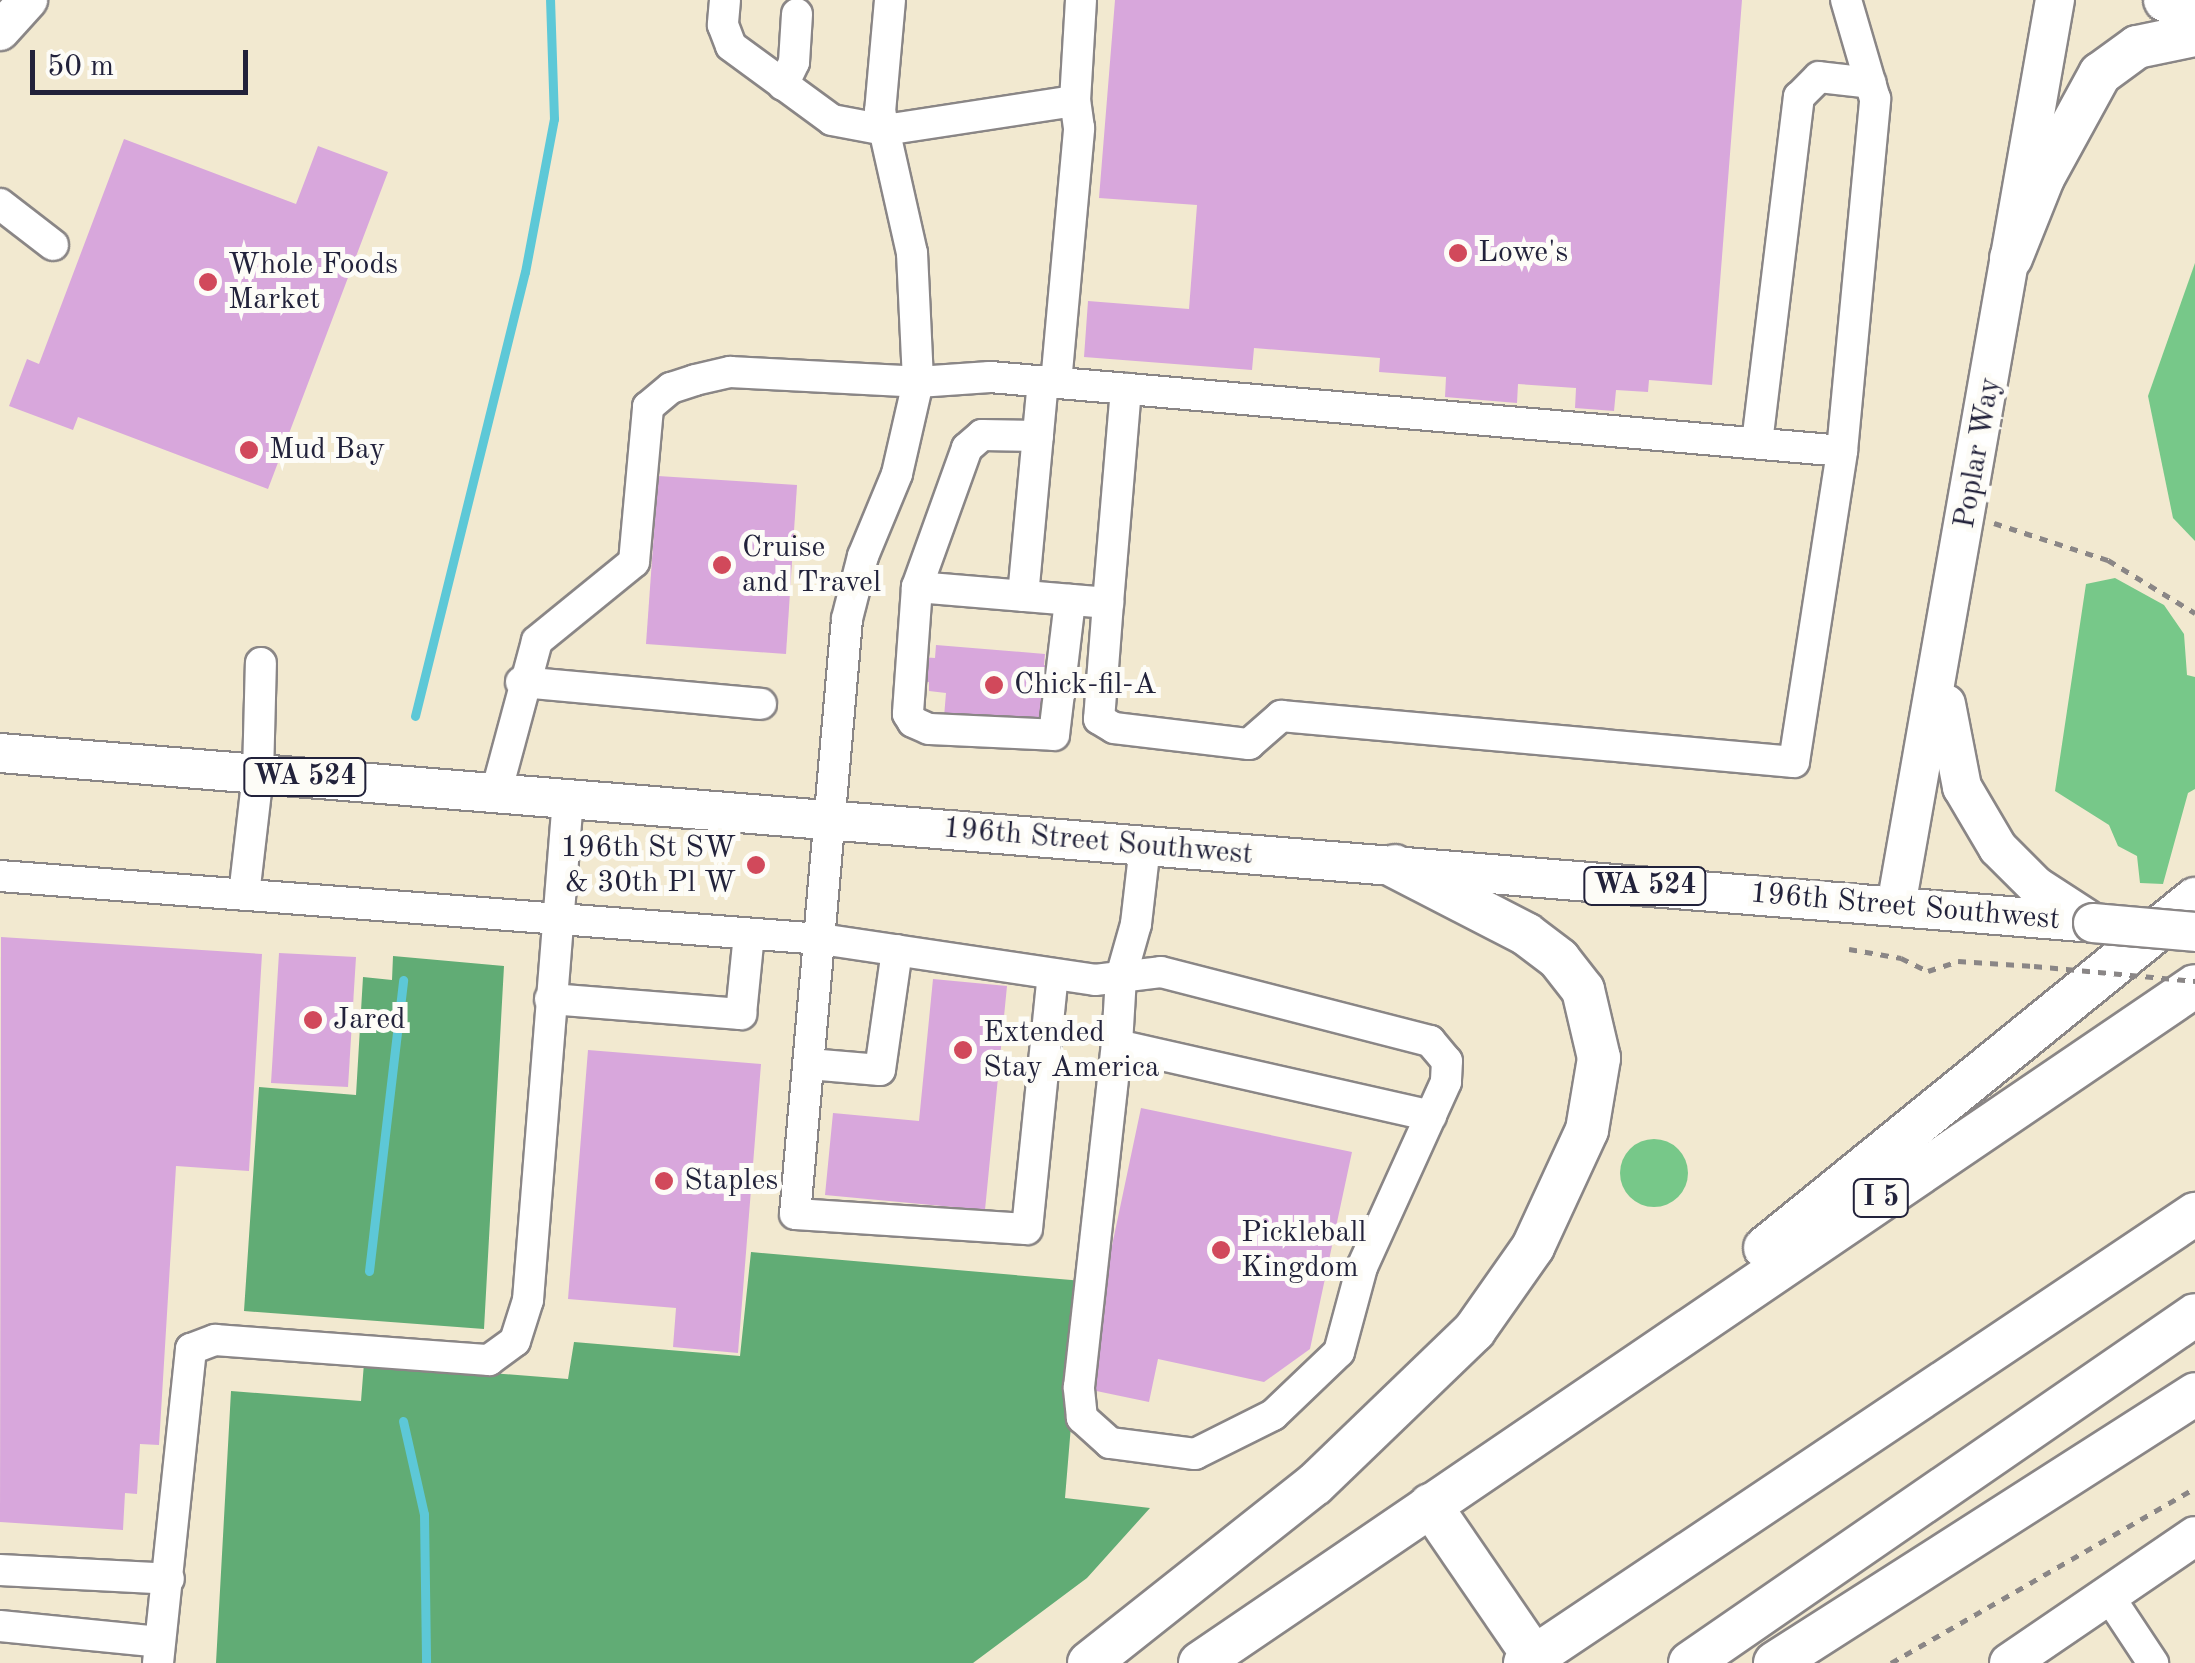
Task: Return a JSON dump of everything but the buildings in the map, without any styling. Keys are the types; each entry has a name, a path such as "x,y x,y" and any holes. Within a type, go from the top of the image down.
{"highway":[{"path":"2165,0 2195,15"},
{"path":"2011,258 2043,178 2100,74 2138,46 2195,35"},
{"path":"1089,1663 1314,1484 1474,1331 1533,1247 1588,1130 1599,1058 1583,990 1559,958 1526,934 1394,866"},
{"path":"1568,1411 2195,899"},
{"name":"I 5","path":"1200,1663 2195,983"},
{"path":"1430,1505 1529,1660 2195,1214"},
{"path":"1690,1663 2195,1315"},
{"path":"1775,1663 2195,1394"}],"main road":[{"path":"0,31 28,0"},
{"name":"Poplar Way","path":"1896,906 1943,661 2055,0"},
{"path":"1943,661 1948,741 1962,787 1998,848 2036,886 2093,923"},
{"name":"196th Street Southwest","path":"0,753 2195,932"},
{"path":"2009,1663 2195,1536"}],"lane":[{"path":"725,0 722,24 731,46 832,120 884,130 1075,101"},
{"path":"890,0 880,110 912,253 918,382 897,474 863,556 848,620 795,1214 1026,1229 1053,974"},
{"path":"1022,596 1038,436 1050,383 1079,128 1075,101 1081,0"},
{"path":"1126,389 1099,720 1114,728 1248,744 1281,716 1794,762 1842,451 1875,99 1846,0"},
{"path":"783,85 794,62 796,14"},
{"path":"1757,443 1800,97 1819,77 1871,84"},
{"path":"0,204 53,245"},
{"path":"496,793 521,682 549,626 606,590 634,562 648,407 658,396 730,372 918,382 1050,383 1842,451"},
{"path":"1038,436 982,435 967,448 916,587 908,714 929,730 1054,735 1070,600"},
{"path":"916,587 1108,603"},
{"path":"244,896 258,774 261,663"},
{"path":"521,682 761,704"},
{"path":"0,1626 158,1653 191,1349 214,1340 489,1360 515,1341 528,1300 568,799"},
{"path":"0,876 821,939 1053,974 1121,977 1161,972 1430,1041 1446,1061 1446,1082 1362,1267 1338,1352 1324,1370 1274,1415 1217,1446 1175,1456 1142,1451 1089,1430 1078,1396 1121,977 1136,924 1144,846"},
{"path":"550,999 742,1014 749,934"},
{"path":"809,1064 880,1070 898,950"},
{"path":"1117,1045 1430,1116"},
{"path":"0,1570 169,1578"},
{"path":"2108,1595 2153,1663"}],"path":[{"path":"1968,514 2108,560 2195,613"},
{"path":"1849,949 1901,958 1928,971 1958,961 2195,983"},
{"path":"1891,1663 2195,1488"}],"green space":[{"path":"2195,263 2195,541 2173,518 2148,396"},
{"path":"2115,578 2164,605 2184,634 2187,675 2195,677 2195,789 2188,793 2163,884 2140,883 2137,856 2118,846 2109,825 2055,791 2086,584"},
{"path":"393,956 504,966 484,1329 244,1311 259,1087 356,1095 363,977 392,980"},
{"path":"1654,1139 1678,1149 1688,1173 1678,1197 1654,1207 1630,1197 1620,1173 1630,1149"},
{"path":"751,1252 1083,1281 1065,1498 1150,1508 1087,1578 973,1663 216,1663 231,1391 361,1401 364,1363 568,1379 574,1342 740,1356"}],"waterway":[{"path":"415,716 525,272 554,119 550,0"},
{"path":"369,1271 403,980"},
{"path":"403,1421 424,1514 426,1663"}],"place":[{"name":"Lowe's","path":"1458,253"},
{"name":"Whole Foods Market","path":"208,282"},
{"name":"Mud Bay","path":"249,450"},
{"name":"Cruise and Travel","path":"722,565"},
{"name":"Chick-fil-A","path":"994,685"},
{"name":"196th St SW & 30th Pl W","path":"756,865"},
{"name":"Jared","path":"313,1020"},
{"name":"Extended Stay America","path":"963,1050"},
{"name":"Staples","path":"664,1181"},
{"name":"Pickleball Kingdom","path":"1221,1250"}]}
